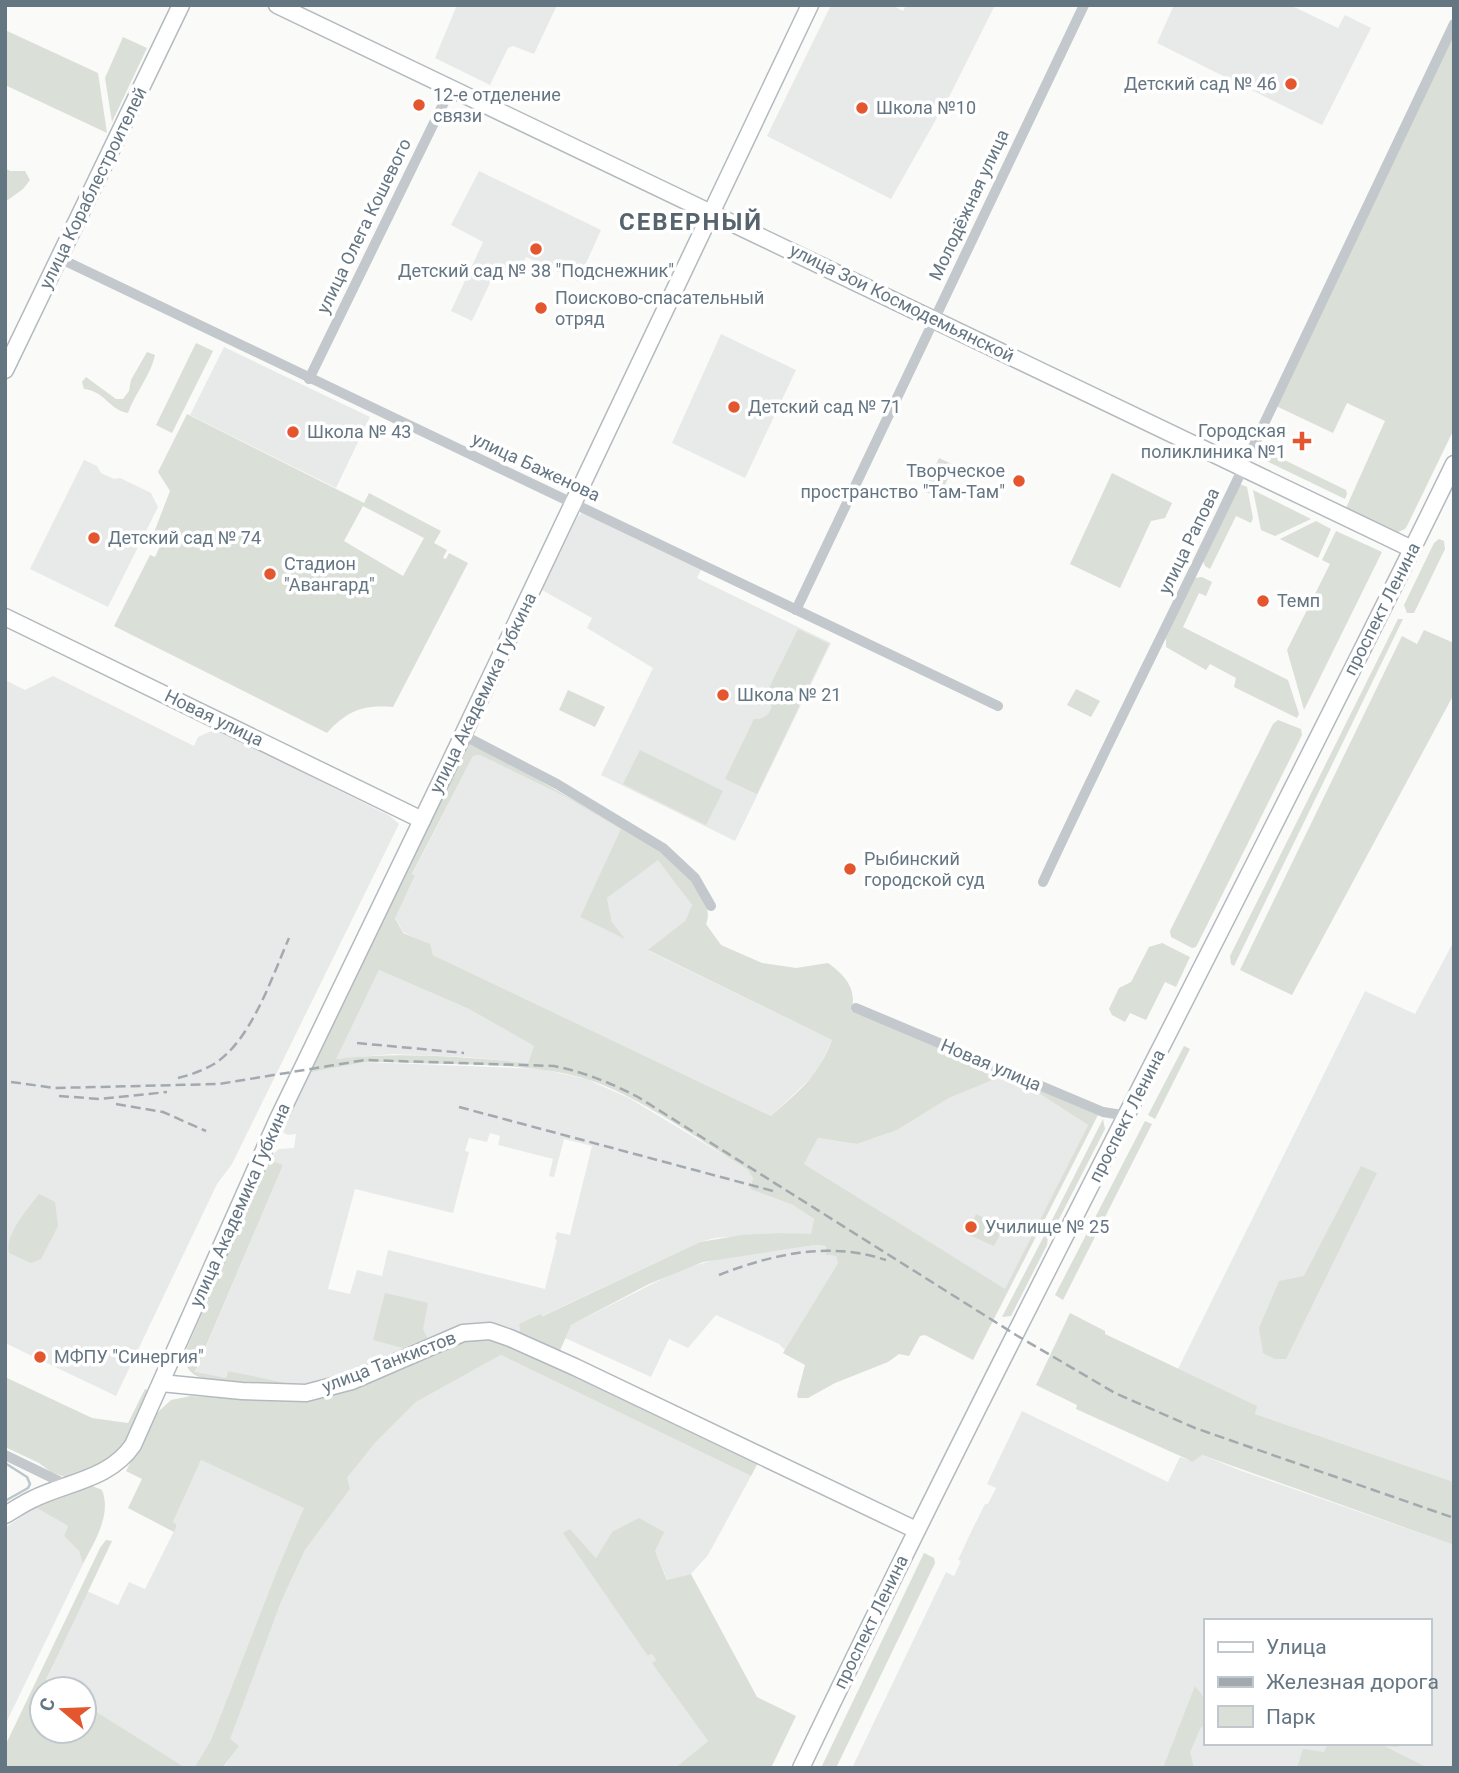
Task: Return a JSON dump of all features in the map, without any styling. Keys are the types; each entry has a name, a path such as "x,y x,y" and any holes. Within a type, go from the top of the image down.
{"street":[{"name":"улица Кораблестроителей","path":"5,370 181,5"},
{"name":"улица Зои Космодемьянской","path":"277,5 1412,549"},
{"name":"Молодёжная улица","path":"796,610 1084,5"},
{"name":"улица Академика Губкина","path":"160,1383 271,1133 712,212 806,7"},
{"name":"улица Рапова","path":"1043,882 1454,24"},
{"name":"улица Олега Кошевого","path":"309,379 451,88"},
{"name":"улица Баженова","path":"59,258 998,706"},
{"name":"проспект Ленина","path":"801,1768 916,1530 1128,1116 1454,464"},
{"name":"Новая улица","path":"5,617 422,820"},
{"path":"463,735 557,784 663,848 695,878 711,906"},
{"name":"Новая улица","path":"856,1008 1103,1112 1128,1116"},
{"name":"улица Танкистов","path":"160,1383 242,1391 306,1393 352,1381 463,1333 490,1331 550,1356 916,1530"},
{"path":"5,1516 33,1499 103,1472 126,1455 160,1383"},
{"path":"5,1455 67,1485"}],"shaded area":[{"path":"457,5 557,5 534,54 513,46 508,48 490,85 435,58"},
{"name":"Школа №10","path":"831,5 892,5 903,11 906,5 995,5 951,93 891,199 767,136"},
{"name":"Детский сад № 46","path":"1174,5 1290,5 1338,28 1345,15 1371,28 1322,125 1157,43"},
{"name":"Детский сад № 38 \"Подснежник\"","path":"479,171 601,230 578,281 526,257 516,279 496,270 472,321 451,311 483,242 451,225"},
{"name":"Детский сад № 71","path":"721,334 796,370 745,478 672,443"},
{"name":"Школа № 43","path":"224,347 370,417 336,488 190,415"},
{"name":"Детский сад № 74","path":"84,460 97,466 101,473 114,479 120,478 151,493 158,507 108,607 30,569"},
{"name":"Школа № 21","path":"582,513 701,570 697,578 831,643 735,841 601,775 653,668 587,628 592,618 542,590 578,516"},
{"path":"53,676 194,746 198,737 216,729 390,816 399,824 232,1164 217,1184 116,1396 5,1343 5,680 25,690"},
{"path":"480,755 566,797 622,829 580,917 624,938 612,922 607,898 658,859 692,905 685,921 649,951 832,1040 817,1072 771,1116 433,955 430,945 403,932 395,917 415,877 412,875 473,756"},
{"path":"1454,941 1454,1482 1255,1414 1256,1406 1178,1369 1365,991 1415,1014"},
{"path":"379,970 469,1009 534,1046 528,1063 393,1054 335,1059"},
{"path":"365,1062 542,1069 586,1079 629,1098 747,1169 753,1178 750,1189 793,1205 814,1219 811,1235 779,1233 715,1238 700,1242 542,1316 538,1314 519,1324 520,1331 515,1333 341,1379 299,1388 228,1371 226,1378 195,1373 283,1165 268,1159 279,1149 294,1148 296,1134 284,1133 282,1127 307,1073","holes":["490,1133 500,1136 498,1145 553,1159 549,1176 554,1177 564,1139 592,1146 570,1235 557,1232 545,1289 388,1250 382,1276 357,1270 350,1294 328,1289 355,1189 453,1213 469,1152 465,1151 469,1138 487,1142"]},
{"name":"Училище № 25","path":"1000,1077 1040,1094 1088,1125 1005,1290 804,1164 818,1138 857,1144 897,1130 949,1098"},
{"path":"815,1245 826,1246 826,1255 836,1256 838,1263 785,1350 779,1344 716,1315 688,1348 669,1339 651,1377 565,1338 571,1325 682,1269 718,1259"},
{"path":"501,1355 751,1476 708,1555 691,1574 668,1581 655,1551 612,1532 596,1558 570,1529 649,1656 652,1654 656,1660 653,1663 708,1741 675,1768 224,1767 238,1747 229,1740 281,1602 305,1550 350,1489 346,1479 375,1443 416,1402"},
{"path":"1022,1411 1168,1482 1180,1457 1192,1461 1202,1455 1454,1545 1454,1768 852,1768 946,1572 954,1576 971,1532 996,1488 987,1484"},
{"path":"201,1460 305,1508 278,1568 211,1740 194,1768 186,1768 98,1713 98,1675 49,1675 87,1591 118,1605 129,1582 145,1589 177,1525 173,1522"},
{"path":"35,1507 68,1526 64,1536 79,1551 83,1564 5,1725 5,1528"}],"green space":[{"path":"5,30 98,73 107,133 5,85"},
{"path":"1454,33 1454,429 1408,524 1405,529 1396,533 1347,512 1346,508 1385,421 1347,403 1333,433 1276,406"},
{"path":"123,37 147,48 112,122 105,78"},
{"path":"5,168 10,171 25,171 30,180 23,189 5,202"},
{"path":"196,343 213,351 172,433 156,425"},
{"path":"147,352 155,355 153,362 128,413 116,408 97,393 84,389 82,382 86,377 116,399 123,399"},
{"name":"Стадион \"Авангард\"","path":"187,414 364,503 369,493 441,531 434,543 447,550 443,558 446,559 449,553 468,563 393,707 364,708 349,714 327,733 114,626 150,555 155,557 162,542 153,535 170,491 158,472","holes":["363,506 424,538 403,576 344,541"]},
{"path":"1262,449 1346,490 1345,499 1258,457"},
{"path":"939,458 954,465 939,498 924,491"},
{"path":"1112,473 1172,503 1165,518 1151,521 1120,588 1070,564"},
{"path":"1240,484 1247,487 1253,518 1251,523 1236,516 1210,569 1203,561"},
{"path":"1253,490 1311,519 1275,536 1261,530"},
{"path":"1316,521 1331,529 1318,558 1280,539"},
{"path":"1336,531 1382,552 1304,710 1287,650 1330,564 1322,560"},
{"path":"1439,539 1444,541 1445,549 1414,613 1407,613 1404,605 1434,543"},
{"path":"1202,577 1212,582 1206,596 1199,593 1183,627 1288,680 1299,714 1297,718 1234,687 1236,678 1210,664 1206,670 1166,647 1166,638 1195,578"},
{"path":"1398,619 1403,619 1234,966 1230,956"},
{"path":"798,629 829,644 757,794 725,779 754,719 764,717 772,707 767,692"},
{"path":"1424,630 1454,643 1454,694 1292,995 1240,970 1402,636 1417,644"},
{"path":"1076,689 1100,701 1091,717 1067,705"},
{"path":"568,690 605,707 595,727 559,710"},
{"path":"1278,720 1301,729 1302,735 1196,947 1192,948 1171,937 1170,931 1273,724"},
{"path":"468,742 520,770 639,838 667,858 685,874 701,894 708,915 706,924 721,945 762,963 796,968 828,963 840,973 851,990 851,1011 1098,1115 973,1360 925,1335 920,1336 909,1356 899,1354 888,1362 835,1383 808,1398 798,1398 805,1365 783,1353 838,1263 836,1256 826,1255 826,1246 815,1245 703,1262 649,1284 571,1325 559,1353 515,1333 520,1331 519,1324 539,1314 543,1316 700,1242 742,1235 811,1234 814,1219 793,1205 750,1189 753,1178 747,1169 624,1094 583,1078 537,1069 390,1062 365,1062 307,1073","holes":["480,755 566,797 621,829 580,917 625,939 612,922 607,898 658,860 692,905 685,921 648,950 832,1040 814,1073 771,1116 433,955 430,944 403,933 395,918 415,876 412,874 473,756","379,970 469,1009 534,1046 528,1063 408,1055 336,1059","1000,1077 1040,1094 1088,1125 1005,1289 804,1164 818,1138 857,1144 897,1130 949,1098"]},
{"path":"640,750 723,791 706,825 623,784"},
{"path":"1162,943 1190,957 1176,987 1165,982 1146,1020 1130,1013 1125,1022 1112,1015 1109,1009 1119,988 1131,982 1149,947"},
{"path":"1184,1046 1190,1049 1155,1119 1148,1115"},
{"path":"1103,1119 1105,1129 1055,1227 1048,1228"},
{"path":"1145,1121 1152,1124 1063,1300 1055,1295"},
{"path":"268,1159 283,1165 195,1372 226,1378 228,1371 300,1386 299,1388 211,1380 192,1373 186,1362 187,1348"},
{"path":"1361,1166 1377,1173 1286,1359 1275,1359 1263,1353 1259,1328 1279,1281 1304,1276"},
{"path":"39,1194 55,1202 58,1226 41,1259 31,1263 9,1253 9,1245 18,1222"},
{"path":"976,1214 1004,1227 994,1246 967,1234"},
{"path":"1045,1234 1048,1237 1047,1245 1011,1316 1002,1317"},
{"path":"385,1293 428,1303 423,1329 427,1338 403,1348 373,1340"},
{"path":"1070,1313 1105,1331 1105,1334 1257,1406 1255,1414 1454,1482 1454,1545 1202,1455 1192,1462 1076,1409 1077,1405 1036,1385"},
{"path":"464,1338 498,1339 759,1461 751,1476 501,1355 416,1402 375,1443 347,1478 350,1489 305,1550 281,1602 230,1739 239,1746 224,1766 226,1768 194,1768 211,1740 304,1508 201,1460 173,1522 177,1525 174,1532 128,1508 142,1479 126,1471 156,1414 171,1400 191,1396 272,1401 308,1399"},
{"path":"5,1377 92,1418 128,1423 145,1389 150,1391 127,1443 102,1466 65,1477 5,1447"},
{"path":"90,1485 102,1490 105,1509 96,1538 83,1564 79,1551 64,1536 68,1526 35,1507 34,1503"},
{"path":"639,1518 664,1532 655,1551 667,1580 691,1574 757,1697 796,1716 771,1768 675,1768 708,1741 652,1663 656,1660 652,1654 648,1656 563,1533 570,1529 596,1558 612,1532"},
{"path":"106,1540 112,1541 48,1675 39,1675"},
{"path":"924,1553 934,1558 935,1563 836,1768 821,1768"},
{"path":"1195,1686 1204,1698 1204,1726 1201,1727 1190,1752 1194,1768 1163,1768"},
{"path":"28,1698 28,1745 98,1745 98,1713 186,1768 5,1768 5,1746"},
{"path":"1327,1745 1398,1745 1384,1746 1428,1768 1297,1768 1303,1749 1324,1752"}],"waterway":[{"path":"5,1463 27,1477 30,1484 28,1488 5,1501"}],"railway":[{"path":"178,1078 214,1064 239,1040 268,989 289,938"},
{"path":"357,1043 464,1053"},
{"path":"11,1082 55,1088 219,1084 365,1060 554,1066 576,1071 638,1097 1016,1335 1115,1393 1195,1428 1454,1518"},
{"path":"59,1096 100,1099 167,1092"},
{"path":"116,1104 163,1112 206,1131"},
{"path":"459,1107 777,1192"},
{"path":"719,1275 760,1261 801,1252 843,1251 886,1260"}],"place":[{"name":"Детский сад № 46","path":"1291,84"},
{"name":"12-е отделение связи","path":"419,105"},
{"name":"Школа №10","path":"862,108"},
{"name":"Детский сад № 38 \"Подснежник\"","path":"536,249"},
{"name":"Поисково-спасательный отряд","path":"541,308"},
{"name":"Детский сад № 71","path":"734,407"},
{"name":"Школа № 43","path":"293,432"},
{"name":"Городская поликлиника №1","path":"1302,441"},
{"name":"Творческое пространство \"Там-Там\"","path":"1019,481"},
{"name":"Детский сад № 74","path":"94,538"},
{"name":"Стадион \"Авангард\"","path":"270,574"},
{"name":"Темп","path":"1263,601"},
{"name":"Школа № 21","path":"723,695"},
{"name":"Рыбинский городской суд","path":"850,869"},
{"name":"Училище № 25","path":"971,1227"},
{"name":"МФПУ \"Синергия\"","path":"40,1357"}],"district":[{"name":"СЕВЕРНЫЙ","path":"691,222"}]}
